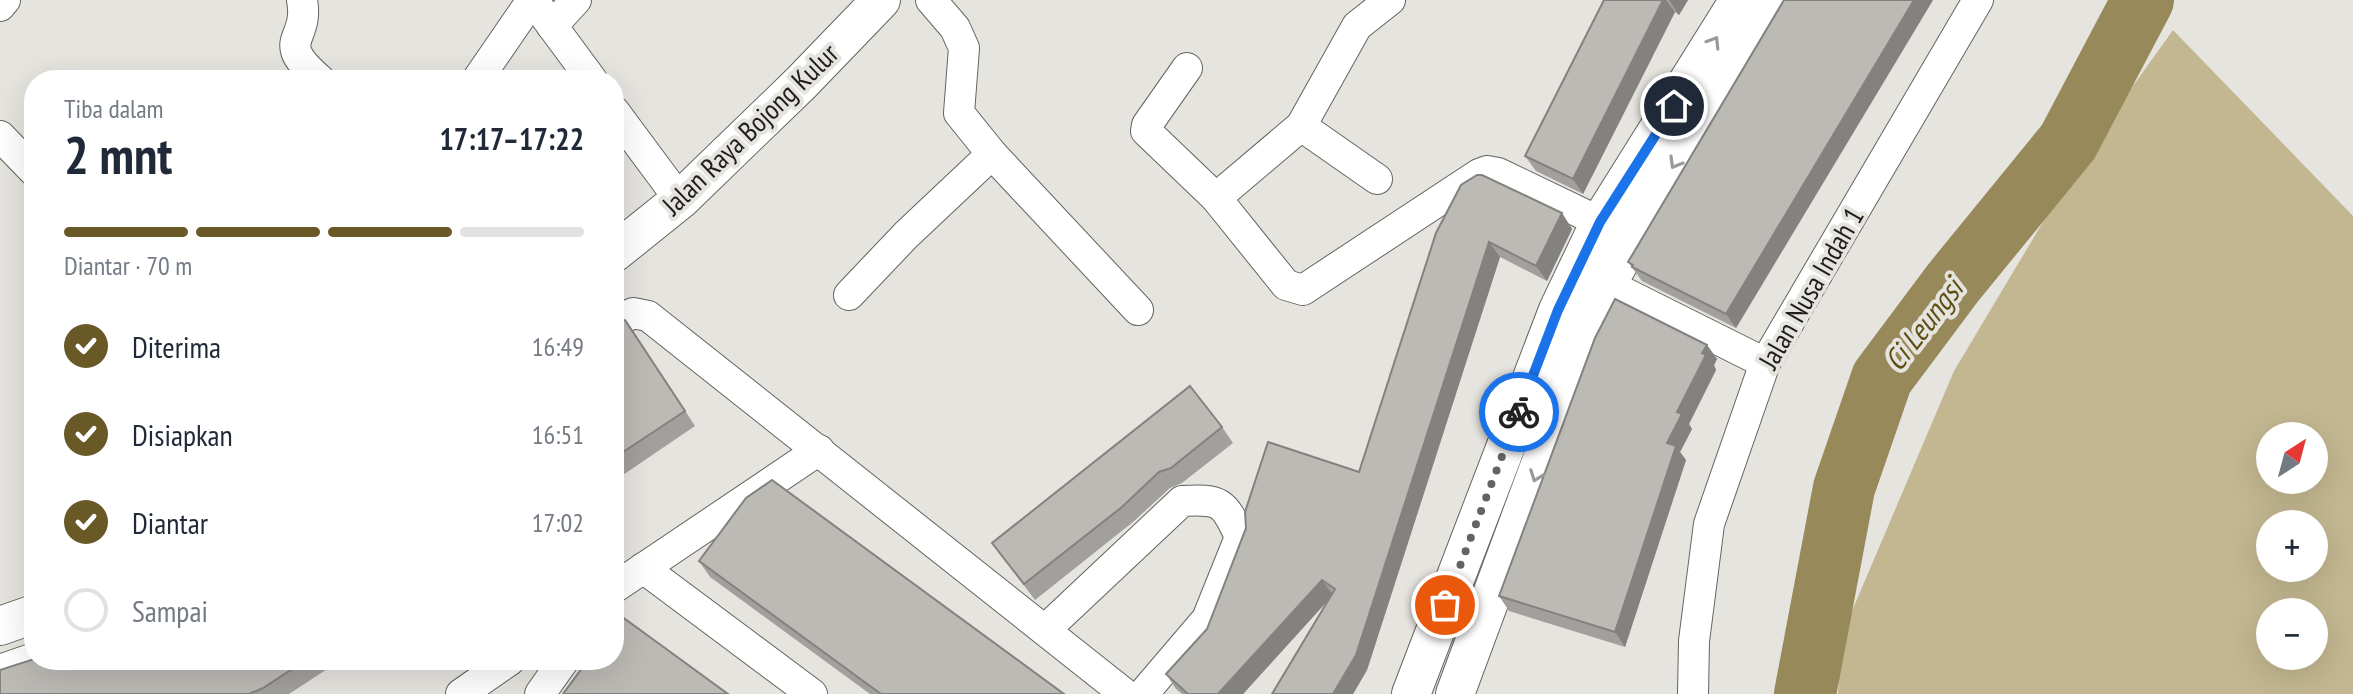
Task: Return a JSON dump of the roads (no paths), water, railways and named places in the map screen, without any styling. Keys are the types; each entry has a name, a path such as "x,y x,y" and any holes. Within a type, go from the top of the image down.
{"street":[{"path":"0,6 5,0"},
{"path":"302,0 303,14 295,45 296,55 310,70"},
{"path":"484,70 532,0 585,70"},
{"path":"552,26 576,0"},
{"name":"Jalan Raya Bojong Kulur","path":"624,245 680,200 801,83 881,0"},
{"path":"931,0 955,28 964,48 959,113 992,154 1138,310"},
{"path":"1216,198 1301,126 1357,26 1390,0"},
{"path":"1455,694 1607,284 1739,0"},
{"path":"1411,694 1558,310 1600,222 1773,0"},
{"name":"Jalan Nusa Indah 1","path":"1693,694 1694,641 1709,524 1765,363 1978,0"},
{"path":"1187,68 1146,131 1216,198 1286,285 1303,290 1487,171 1498,173 1600,222"},
{"path":"624,124 680,200"},
{"path":"1301,126 1377,179"},
{"path":"0,136 24,161"},
{"path":"849,295 906,235 992,154"},
{"path":"1607,284 1765,363"},
{"path":"624,318 633,313 648,316 1125,694"},
{"path":"624,581 819,450"},
{"path":"1045,630 1182,501 1210,500 1229,512 1240,537 1207,619 1143,694"},
{"path":"643,568 812,694"},
{"path":"0,626 24,618"},
{"path":"0,670 24,662"},
{"path":"461,694 496,670"},
{"path":"540,694 557,670"}],"waterway":[{"name":"Ci Leungsi","path":"1805,694 1844,488 1882,378 1953,283 2068,142 2143,0"}]}
